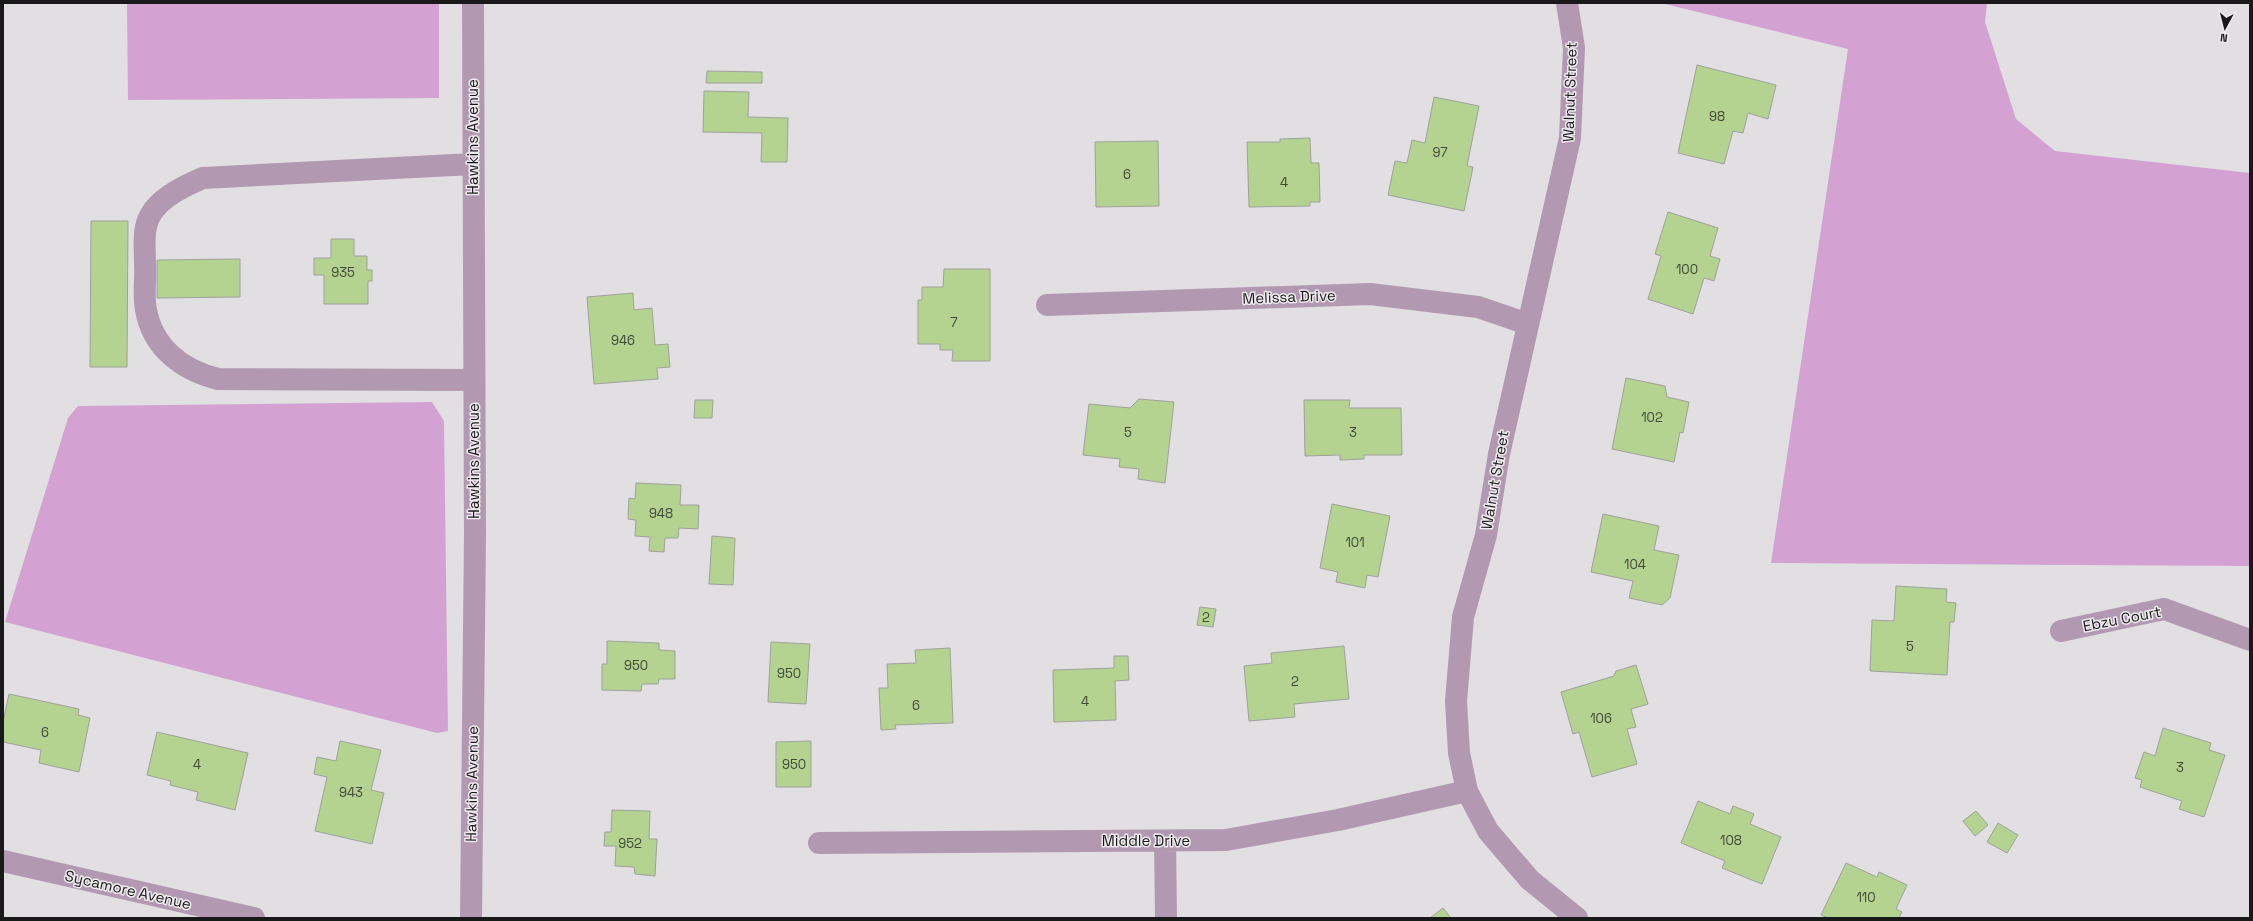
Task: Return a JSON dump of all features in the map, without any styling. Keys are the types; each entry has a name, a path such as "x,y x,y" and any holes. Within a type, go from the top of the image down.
{"street":[{"name":"Hawkins Avenue","path":"471,918 474,380 473,3"},
{"name":"Walnut Street","path":"1566,3 1574,48 1570,138 1499,454 1486,535 1463,617 1456,701 1459,752 1467,791 1488,831 1530,880 1577,918"},
{"path":"473,164 203,178 178,189 152,212 145,227 146,310 158,342 178,363 200,374 218,379 474,380"},
{"name":"Melissa Drive","path":"1047,305 1370,294 1478,307 1528,324"},
{"name":"Ebzu Court","path":"2061,632 2164,609 2250,640"},
{"name":"Middle Drive","path":"820,843 1226,840 1338,820 1467,791"},
{"path":"1165,841 1166,918"},
{"name":"Sycamore Avenue","path":"3,861 254,918"}],"shaded area":[{"path":"127,3 439,3 439,98 128,100"},
{"path":"1661,3 1987,3 1985,22 2016,119 2055,151 2250,173 2250,566 1771,563 1848,49"},
{"path":"432,402 444,421 448,731 437,733 5,622 68,418 78,406"}],"building":[{"path":"1697,65 1776,85 1768,119 1748,113 1743,133 1733,131 1724,164 1678,153"},
{"path":"707,71 762,72 762,83 706,83"},
{"path":"704,91 749,92 748,117 788,118 787,162 761,162 762,133 703,132"},
{"path":"1434,97 1479,106 1467,166 1473,167 1464,211 1388,195 1395,161 1407,163 1412,140 1425,143"},
{"path":"1310,138 1311,163 1319,163 1320,202 1310,202 1310,206 1249,207 1247,142 1280,142 1280,139"},
{"path":"1158,141 1159,206 1096,207 1095,142"},
{"path":"1668,212 1718,228 1710,256 1720,259 1714,281 1704,278 1693,314 1648,299 1661,256 1655,254"},
{"path":"91,221 128,221 127,367 90,367"},
{"path":"331,239 354,239 354,256 367,256 367,270 372,270 372,281 368,281 368,304 324,304 324,275 314,275 314,258 331,258"},
{"path":"240,259 240,297 157,298 157,260"},
{"path":"944,269 990,269 990,361 952,361 953,350 940,350 940,344 918,344 918,300 922,300 922,287 943,287"},
{"path":"633,293 634,310 652,308 655,345 668,344 670,367 657,368 658,379 594,384 587,297"},
{"path":"1626,378 1665,386 1667,397 1689,402 1683,433 1680,432 1674,462 1612,449"},
{"path":"1139,399 1174,402 1165,483 1138,479 1139,469 1119,467 1120,459 1083,455 1089,404 1130,408"},
{"path":"695,400 713,400 712,418 694,418"},
{"path":"1304,400 1350,400 1349,408 1401,408 1402,455 1364,455 1364,459 1340,460 1340,455 1305,456"},
{"path":"636,483 681,485 680,505 699,505 698,529 679,528 678,538 665,538 664,552 649,551 650,537 635,536 636,520 628,519 629,498 635,499"},
{"path":"1332,504 1390,516 1378,577 1367,575 1365,588 1336,582 1338,572 1320,568"},
{"path":"1603,514 1659,526 1654,550 1679,555 1670,598 1662,605 1629,598 1633,581 1591,572"},
{"path":"712,536 735,538 733,585 709,584"},
{"path":"1896,586 1947,589 1946,602 1956,603 1954,622 1950,622 1947,675 1870,671 1872,620 1894,621"},
{"path":"1200,607 1216,609 1213,627 1197,625"},
{"path":"607,641 659,643 659,650 675,651 675,679 659,679 658,684 642,684 641,691 602,690 602,664 607,664"},
{"path":"771,642 810,644 806,704 768,702"},
{"path":"1344,646 1349,699 1294,704 1295,717 1249,721 1244,666 1272,663 1271,653"},
{"path":"950,648 953,723 895,725 896,729 881,730 879,688 888,688 887,664 916,663 915,650"},
{"path":"1114,656 1128,656 1129,680 1115,681 1116,720 1054,722 1053,670 1114,668"},
{"path":"1636,665 1648,704 1631,709 1636,727 1627,729 1637,764 1592,777 1579,732 1573,734 1561,692 1614,676 1616,671"},
{"path":"9,694 79,709 78,715 90,718 79,772 39,763 41,750 3,742 3,722"},
{"path":"2163,728 2211,743 2209,750 2225,755 2204,817 2179,809 2182,801 2140,787 2142,780 2135,778 2144,752 2155,756"},
{"path":"157,732 248,753 235,810 196,800 198,792 170,785 171,781 147,775"},
{"path":"340,741 381,750 371,790 384,793 372,844 315,831 327,777 314,774 317,757 336,761"},
{"path":"811,741 811,787 776,787 776,742"},
{"path":"1698,801 1730,814 1733,806 1754,814 1750,824 1781,837 1762,884 1722,868 1725,861 1681,843"},
{"path":"612,810 650,811 649,839 657,839 655,876 635,874 634,867 615,866 616,846 604,846 605,832 611,832"},
{"path":"1976,811 1988,825 1975,836 1963,821"},
{"path":"1998,823 2018,835 2007,853 1987,842"},
{"path":"1846,863 1877,877 1879,872 1907,885 1896,909 1902,912 1899,918 1828,918 1821,915"},
{"path":"1443,908 1451,918 1430,918"}]}
